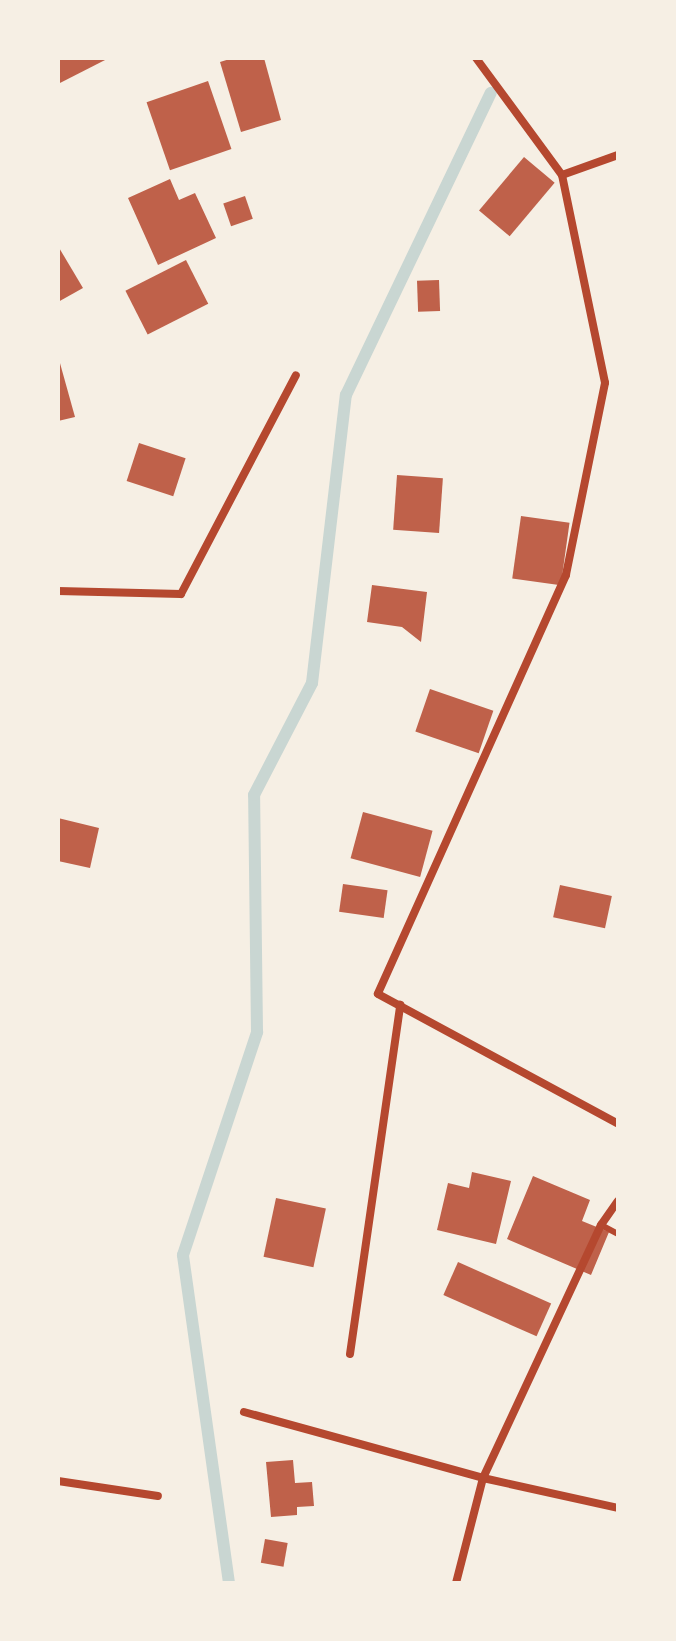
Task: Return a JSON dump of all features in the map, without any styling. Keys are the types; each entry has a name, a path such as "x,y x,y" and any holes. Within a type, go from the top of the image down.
{"street":[{"path":"476,58 562,175 605,383 566,575 378,994 618,1124"},
{"path":"562,175 618,155"},
{"path":"58,591 181,594 296,375"},
{"path":"350,1354 400,1005"},
{"path":"456,1583 483,1478 601,1225 618,1201"},
{"path":"244,1412 483,1478 618,1508"},
{"path":"58,1481 158,1496"}],"lane":[{"path":"601,1225 618,1234"}],"building":[{"path":"58,58 109,58 58,84"},
{"path":"233,58 264,58 281,120 241,132 220,62"},
{"path":"208,81 231,149 170,170 147,102"},
{"path":"524,157 555,183 510,236 479,211"},
{"path":"170,179 179,200 195,193 216,238 158,265 128,198"},
{"path":"245,196 253,219 231,226 223,203"},
{"path":"58,246 83,288 58,302"},
{"path":"186,260 208,304 148,335 125,291"},
{"path":"439,280 440,311 418,312 417,281"},
{"path":"58,356 75,417 58,421"},
{"path":"139,443 186,458 173,496 127,481"},
{"path":"397,475 443,478 439,533 393,530"},
{"path":"521,516 570,523 561,585 512,578"},
{"path":"372,585 427,592 421,642 402,627 367,622"},
{"path":"430,689 493,711 479,753 415,732"},
{"path":"363,812 433,831 420,877 351,858"},
{"path":"58,818 99,828 90,868 58,861"},
{"path":"343,884 388,890 384,918 339,912"},
{"path":"560,885 612,896 605,928 553,917"},
{"path":"472,1172 511,1181 496,1244 437,1230 448,1183 469,1188"},
{"path":"533,1176 590,1200 582,1221 609,1232 591,1275 507,1239"},
{"path":"276,1198 326,1209 313,1267 264,1257"},
{"path":"458,1262 551,1303 537,1336 443,1295"},
{"path":"293,1460 295,1483 312,1482 314,1506 297,1507 297,1515 271,1517 266,1462"},
{"path":"265,1539 288,1543 283,1567 261,1563"}],"waterway":[{"path":"229,1583 183,1255 257,1032 254,795 312,683 346,395 491,93"}]}
